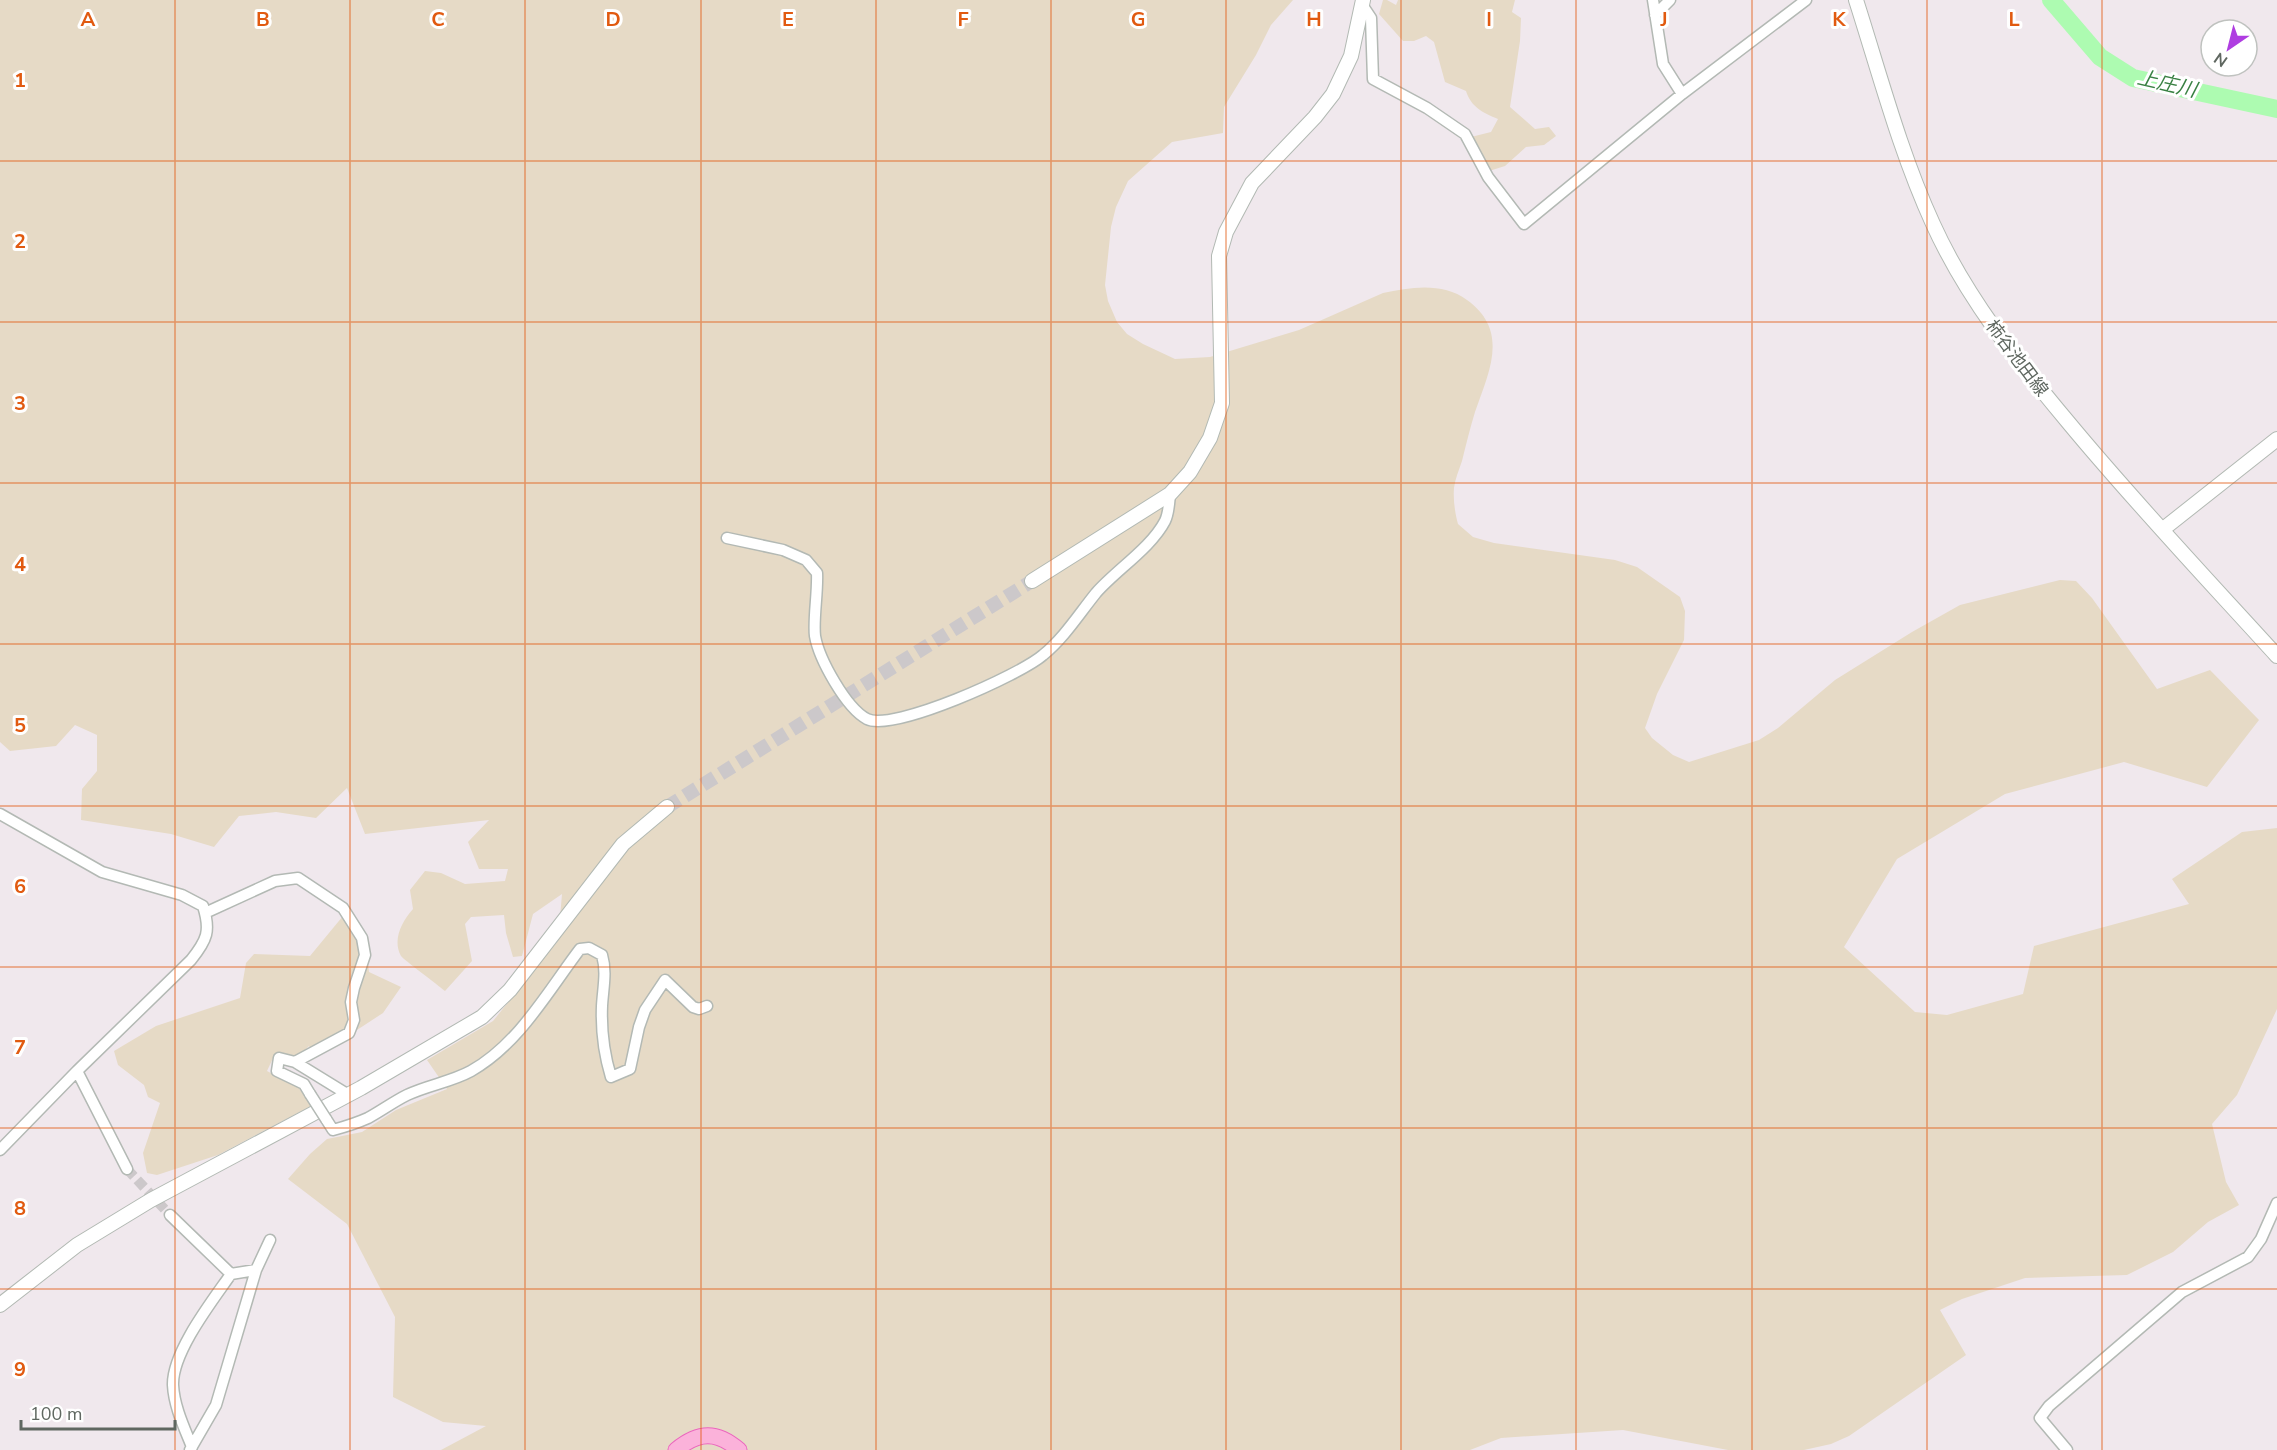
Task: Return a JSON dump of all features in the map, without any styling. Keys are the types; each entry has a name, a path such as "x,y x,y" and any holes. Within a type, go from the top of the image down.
{"main road":[{"path":"676,1450 688,1441 705,1435 729,1442 740,1450"}],"street":[{"path":"1653,0 1663,64 1682,94"},
{"path":"1655,15 1670,0"},
{"path":"1363,3 1371,18 1373,79 1427,108 1465,134 1488,177 1524,224 1682,94 1806,0"},
{"name":"柿谷池田線","path":"1856,0 1904,154 1933,225 1988,321 2035,383 2100,461 2277,656"},
{"path":"1032,581 1170,494 1190,472 1210,438 1222,403 1219,256 1226,232 1252,183 1316,117 1333,94 1352,56 1363,3"},
{"path":"2162,530 2277,439"},
{"path":"728,538 783,550 806,560 817,573 815,635 819,649 849,705 868,720 881,722 935,707 990,686 1023,669 1043,655 1073,624 1097,592 1153,537 1165,521 1170,494"},
{"path":"0,1305 77,1245 123,1216 347,1094 482,1017 510,990 592,881 623,844 667,807"},
{"path":"0,814 102,872 182,895 203,906 208,922 206,942 192,960 77,1071 0,1150"},
{"path":"205,913 275,881 298,878 343,908 362,938 365,955 351,1002 354,1020 350,1033 295,1062"},
{"path":"347,1094 295,1062 279,1058 277,1071 304,1084 333,1130 341,1128 368,1118 394,1101 425,1087 452,1079 485,1062 519,1033 580,949 589,948 602,955 606,968 602,1023 604,1053 611,1077 630,1069 645,1010 665,980 693,1007 707,1006"},
{"path":"77,1071 127,1169"},
{"path":"2067,1450 2040,1418 2049,1406 2182,1292 2248,1257 2261,1239 2277,1203"},
{"path":"170,1215 231,1274"},
{"path":"191,1449 216,1405 256,1270 270,1240"},
{"path":"191,1449 173,1385 174,1368 202,1314 231,1274 256,1270"}],"shaded area":[{"path":"0,0 1293,0 1271,25 1256,55 1224,107 1223,133 1172,142 1128,181 1116,207 1111,227 1105,285 1108,301 1117,322 1127,334 1175,359 1210,357 1299,330 1383,293 1405,289 1437,288 1458,294 1467,300 1480,312 1488,325 1492,339 1492,353 1486,382 1473,418 1455,485 1454,502 1458,524 1473,537 1494,543 1615,560 1637,567 1680,597 1685,611 1684,640 1657,694 1645,728 1652,738 1673,755 1689,762 1759,740 1778,728 1835,680 1960,605 2060,580 2076,581 2092,598 2157,689 2210,670 2259,720 2207,787 2124,762 2005,794 1897,859 1844,947 1915,1012 1947,1015 2023,994 2034,946 2189,904 2172,879 2242,832 2277,828 2277,1009 2237,1095 2212,1124 2226,1182 2239,1205 2208,1222 2173,1252 2127,1275 2025,1278 1962,1299 1940,1310 1966,1355 1849,1436 1831,1444 1804,1450 1728,1450 1623,1430 1501,1438 1470,1450 441,1450 486,1426 443,1422 393,1397 395,1317 347,1224 288,1179 327,1139 362,1132 396,1110 447,1089 427,1060 493,1021 558,941 562,894 533,914 522,956 513,957 506,933 504,915 471,917 465,924 472,961 445,991 403,958 398,950 400,931 405,919 413,909 410,890 425,871 441,873 465,884 505,881 508,869 479,869 468,842 489,820 365,834 347,788 316,818 276,812 239,816 214,847 171,834 81,820 82,789 97,771 97,735 75,725 56,746 10,751 0,742"},
{"path":"1383,0 1396,5 1398,0 1515,0 1512,12 1521,18 1520,41 1510,107 1535,129 1549,127 1556,136 1544,145 1526,147 1505,166 1489,171 1471,137 1491,132 1498,119 1478,109 1466,91 1445,82 1434,42 1426,36 1414,41 1403,41 1379,14"},
{"path":"343,916 364,949 369,972 401,987 383,1013 314,1058 309,1046 300,1055 274,1056 267,1071 299,1088 311,1106 218,1155 157,1175 147,1173 143,1153 160,1103 148,1097 144,1085 118,1065 114,1051 156,1026 240,998 246,963 254,954 310,956"}],"waterway":[{"name":"上庄川","path":"2051,0 2100,57 2133,78 2277,109"}],"tunnel":[{"path":"667,807 1032,581"},
{"path":"127,1169 170,1215"}]}
